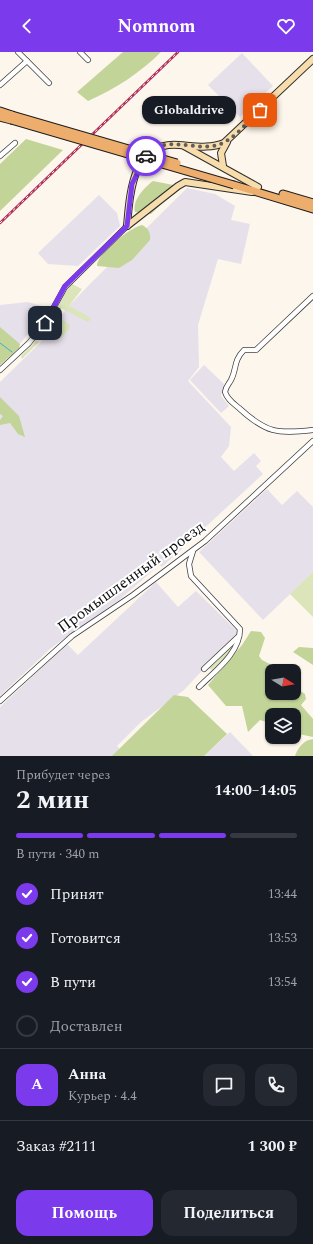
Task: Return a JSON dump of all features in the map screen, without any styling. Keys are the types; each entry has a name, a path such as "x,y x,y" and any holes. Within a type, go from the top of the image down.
{"main road":[{"path":"0,111 11,117 258,189 313,203"},
{"path":"0,117 11,117"},
{"path":"258,189 313,209"}],"street":[{"path":"18,52 49,83"},
{"path":"80,52 88,60"},
{"path":"223,166 221,153 229,140 313,59"},
{"path":"0,85 27,61"},
{"path":"127,226 133,180 147,155 160,146 212,146 229,140"},
{"path":"0,156 15,142"},
{"path":"181,145 223,166 258,189"},
{"path":"0,370 29,343 45,323 65,286 127,226 178,186 185,182 194,182 240,191 258,189"},
{"path":"129,204 133,212 140,215"},
{"path":"313,296 256,350 244,350 239,355 236,360 232,379 226,392 228,398 245,414 268,430 288,433 313,430"},
{"name":"Промышленный проезд","path":"0,701 72,636 193,551 313,441"},
{"path":"193,551 190,564 191,576 232,618 240,629 237,646 227,659 199,688"},
{"path":"204,669 240,635"}],"shaded area":[{"path":"242,53 273,86 240,117 208,85"},
{"path":"187,188 215,194 235,206 231,220 250,224 241,264 218,259 198,325 199,367 188,381 231,427 229,446 221,457 234,471 254,453 261,461 256,466 263,474 162,567 159,565 119,600 51,648 0,696 0,382 49,334 66,309 89,285"},
{"path":"99,195 117,213 120,226 78,266 48,264 38,253"},
{"path":"28,302 46,307 41,318 18,346 0,331 0,305"},
{"path":"204,365 224,384 221,396 229,406 221,413 190,380"},
{"path":"267,489 282,505 297,491 313,507 313,572 263,620 199,552"},
{"path":"156,582 178,607 196,591 238,632 184,690 141,722 117,746 127,756 0,756 0,707 67,644 78,655"},
{"path":"230,732 253,756 204,756"}],"green space":[{"path":"123,52 161,52 136,74 88,101 77,92"},
{"path":"26,139 63,150 0,211 0,164"},
{"path":"153,181 173,185 174,192 151,214 135,212 135,203 137,199 146,187"},
{"path":"142,225 149,231 150,240 132,260 119,268 97,266 98,261 108,248 130,231"},
{"path":"72,284 82,289 69,306 91,318 88,322 61,308 60,310 56,308 58,302"},
{"path":"56,315 70,325 70,328 60,339 57,339 50,332 42,339 40,336"},
{"path":"0,327 20,344 19,348 0,365"},
{"path":"36,341 39,342 22,359 21,356"},
{"path":"0,397 19,416 25,437 18,434 10,423 0,425 0,420 3,416 0,414"},
{"path":"313,572 313,617 290,594"},
{"path":"251,631 261,632 265,638 259,656 262,660 270,664 265,664 265,700 301,700 301,691 305,694 306,699 301,705 313,719 313,737 301,734 301,708 265,708 265,722 260,720 248,732 242,706 226,706 208,685 242,645"},
{"path":"233,646 227,656 212,670 209,668"},
{"path":"299,647 313,648 313,665 293,652"},
{"path":"174,695 188,697 227,734 204,756 112,756"},
{"path":"313,739 313,756 295,756 302,744"}],"waterway":[{"path":"0,343 12,352"}],"railway":[{"path":"0,223 178,52"}],"way so far":[{"path":"146,156 154,149 166,144 195,146 220,145 229,140 260,110"}],"place":[{"name":"Globaldrive","path":"260,110"}],"route":[{"path":"45,323 65,286 127,226 132,184 136,172 146,156"}]}
